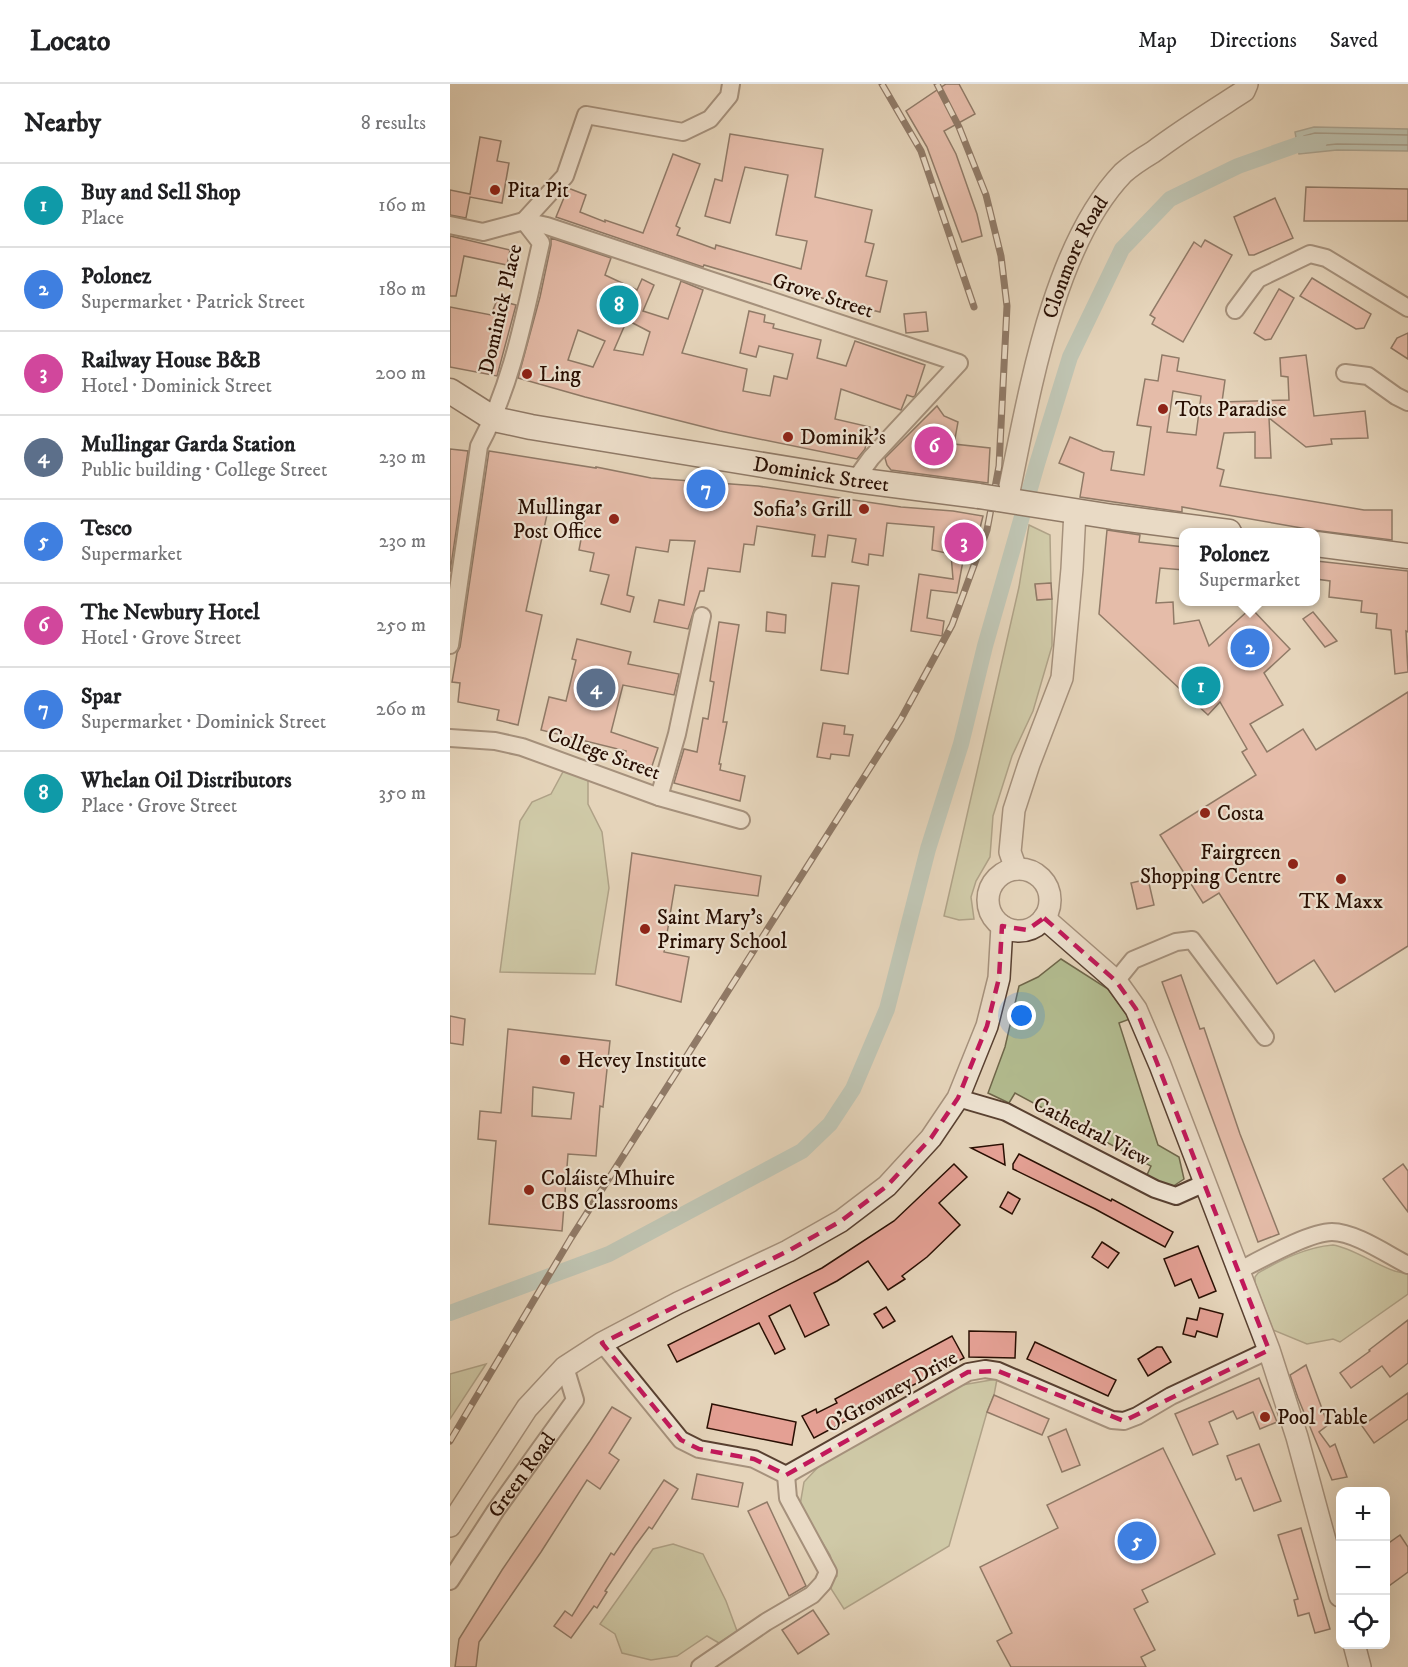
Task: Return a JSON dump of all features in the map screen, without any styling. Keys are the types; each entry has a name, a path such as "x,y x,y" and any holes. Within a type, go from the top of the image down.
{"main road":[{"path":"450,391 494,419"},
{"name":"Dominick Street","path":"494,419 855,480 1075,511"},
{"path":"1075,511 1200,528"},
{"path":"1320,545 1408,556"}],"street":[{"name":"Clonmore Road","path":"998,499 1040,350 1072,254 1096,209 1124,173 1179,132 1244,92 1247,84"},
{"name":"Dominick Place","path":"494,419 509,379 542,243 524,221 565,176 586,115 682,132 710,118 730,90"},
{"path":"450,225 483,232 524,221"},
{"name":"Grove Street","path":"524,221 548,226 959,363 871,458 855,480"},
{"path":"1235,310 1258,279 1310,254 1326,258 1408,308"},
{"path":"1345,373 1368,376 1408,402"},
{"path":"450,645 479,446 494,419"},
{"path":"1016,869 1010,852 1014,810 1062,678 1075,511"},
{"path":"659,797 677,734 702,616"},
{"name":"College Street","path":"450,738 495,741 522,747 659,797 741,820"},
{"path":"1016,869 1035,873 1044,882 1050,898 1044,918 1027,930 1010,930 1002,926 994,920 990,911 991,886 1000,876 1016,869"},
{"path":"1044,918 1116,981 1136,1009 1161,1065 1269,1350 1297,1437 1341,1595"},
{"path":"572,1363 602,1343 788,1251 841,1221 887,1186 931,1138 958,1098 974,1061 999,978 1002,926"},
{"path":"1116,981 1133,960 1176,942 1192,940 1266,1036"},
{"name":"Cathedral View","path":"958,1098 1006,1112 1155,1189 1176,1196 1205,1183"},
{"path":"1238,1271 1304,1239 1332,1232 1354,1237 1408,1265"},
{"path":"602,1343 681,1440 699,1449 754,1459 786,1475 788,1497 828,1572 823,1583 812,1595 766,1622 700,1667"},
{"name":"O'Growney Drive","path":"786,1475 968,1372 985,1369 999,1371 1112,1420 1125,1421 1171,1396 1269,1350"},
{"name":"Green Road","path":"450,1526 527,1408 572,1363"},
{"name":"Green Road","path":"450,1581 496,1510 575,1400 572,1363"},
{"path":"1355,1649 1360,1667"}],"highlighted area":[{"path":"1044,918 1116,981 1136,1009 1269,1350 1124,1421 998,1371 968,1372 786,1475 754,1459 699,1449 681,1440 602,1343 788,1251 841,1221 887,1186 931,1138 958,1098 987,1026 999,978 1002,926 1027,930"}],"green space":[{"path":"1029,525 1050,535 1051,583 1035,585 1037,600 1052,599 1052,646 1033,711 1012,756 993,816 990,857 976,881 971,897 974,919 959,920 944,916 1019,587"},
{"path":"564,770 588,778 588,804 602,832 609,888 595,974 500,972 520,821 532,802 551,794"},
{"path":"1061,959 1108,989 1130,1019 1119,1023 1158,1145 1179,1157 1184,1179 1172,1187 1146,1177 1151,1166 1015,1093 1009,1103 988,1093 1005,1047 1019,986 1038,977"},
{"path":"1333,1245 1352,1251 1392,1270 1408,1273 1408,1294 1340,1342 1333,1339 1307,1344 1273,1330 1255,1283 1255,1277 1258,1273 1294,1255 1313,1248"},
{"path":"486,1364 450,1419 450,1374"},
{"path":"997,1379 949,1546 844,1609 828,1584 837,1576 830,1555 800,1505 804,1482 822,1463 962,1385"},
{"path":"673,1544 703,1554 726,1601 737,1631 719,1643 707,1636 677,1656 651,1660 622,1653 615,1634 600,1624 653,1549"}],"water":[{"path":"1314,127 1408,129 1408,151 1337,150 1299,154 1295,132"}],"building":[{"path":"946,84 959,84 975,114 944,131 956,154 977,214 982,236 962,242 927,147 906,111"},
{"path":"730,134 823,149 815,197 872,210 865,242 874,244 866,276 887,281 880,312 789,290 704,265 703,267 556,217 568,188 586,195 580,212 643,233 673,154 700,164 676,226 680,228 677,235 715,249 716,245 801,269 807,241 776,235 788,175 745,167 730,223 705,216 715,179 722,181"},
{"path":"480,137 501,141 497,161 509,163 502,203 470,197 466,218 450,215 450,190 470,194"},
{"path":"1306,187 1408,189 1408,221 1304,221"},
{"path":"1275,198 1293,238 1254,255 1249,255 1234,217"},
{"path":"450,236 510,250 507,265 464,256 456,296 450,296"},
{"path":"551,238 611,258 605,275 637,290 642,279 654,285 643,311 668,319 681,281 703,290 682,353 747,369 743,391 770,396 774,376 787,379 793,354 759,346 756,357 740,353 749,311 765,315 764,322 774,324 773,328 821,340 817,358 846,366 855,341 925,365 915,396 907,395 901,410 841,389 835,419 870,427 865,449 857,459 720,431 518,378 540,297","holes":["627,320 650,332 643,355 614,350","578,330 605,341 593,367 568,360"]},
{"path":"1205,240 1232,255 1183,342 1152,324 1155,318 1150,315 1194,242 1201,247"},
{"path":"1312,278 1371,314 1364,328 1356,329 1300,296"},
{"path":"1279,289 1294,298 1271,339 1265,340 1254,333"},
{"path":"497,300 516,305 497,376 450,367 450,307 491,315"},
{"path":"926,312 928,331 906,333 904,314"},
{"path":"1408,333 1408,359 1391,348 1397,338"},
{"path":"1162,355 1179,358 1177,371 1225,380 1222,402 1289,400 1288,377 1281,376 1280,358 1306,355 1314,416 1365,411 1368,438 1331,439 1332,444 1306,447 1269,418 1271,458 1255,458 1255,432 1224,433 1217,468 1224,470 1220,486 1364,510 1392,510 1392,540 1320,531 1320,528 1302,528 1182,507 1182,512 1080,497 1084,473 1059,463 1070,437 1103,451 1114,452 1111,470 1144,475 1151,427 1137,425 1145,379 1158,381","holes":["1173,391 1201,396 1196,435 1167,432"]},
{"path":"937,406 944,416 958,422 954,444 990,448 988,483 891,470 887,465 885,458"},
{"path":"450,449 468,451 450,572"},
{"path":"489,451 596,467 651,478 758,486 901,507 983,516 976,544 966,545 957,593 931,590 927,618 944,621 942,636 911,631 919,574 953,579 951,554 932,550 934,527 887,523 883,556 869,554 868,565 852,562 856,539 828,535 825,557 812,556 815,535 757,526 754,545 744,544 740,572 708,568 704,591 700,591 688,629 654,622 659,600 684,605 695,541 670,540 668,552 636,547 627,595 634,597 630,612 601,604 609,575 590,571 594,553 579,550 585,518 548,510 526,611 542,615 518,725 497,720 499,710 458,702 460,683 452,682 460,647"},
{"name":"Fairgreen Shopping Centre","path":"1107,530 1140,535 1139,542 1179,546 1179,570 1160,568 1156,603 1173,602 1174,624 1199,620 1209,646 1251,608 1290,649 1264,673 1283,705 1250,724 1267,752 1303,729 1316,750 1408,692 1408,946 1335,992 1314,960 1277,984 1219,893 1203,903 1160,835 1256,775 1242,752 1247,749 1220,702 1208,715 1099,614"},
{"path":"1320,561 1408,571 1408,632 1406,631 1408,672 1395,674 1391,630 1376,628 1377,614 1361,612 1362,601 1329,597 1330,581 1320,580"},
{"path":"832,583 859,586 848,674 821,670"},
{"path":"1051,583 1052,599 1037,600 1035,584"},
{"path":"767,612 786,615 785,633 766,631"},
{"path":"1313,612 1337,641 1325,647 1303,619"},
{"path":"719,622 739,625 723,722 727,722 719,764 721,764 720,770 745,776 740,801 674,783 684,749 697,752 703,718 708,719 714,682 710,681"},
{"path":"577,639 631,652 628,664 679,674 674,695 623,685 611,732 658,748 650,772 622,763 626,751 541,730 549,697 566,701 576,660 572,659"},
{"path":"823,723 845,726 844,734 853,735 849,756 831,754 830,759 817,757"},
{"name":"Saint Mary's Primary School","path":"632,853 761,876 758,896 675,885 664,952 689,957 681,1002 616,985"},
{"path":"1148,879 1154,905 1137,909 1131,883"},
{"path":"1181,975 1200,1029 1204,1028 1240,1134 1279,1234 1258,1242 1162,982"},
{"path":"450,1016 465,1019 463,1045 450,1043"},
{"path":"508,1029 610,1041 603,1107 600,1106 596,1156 568,1154 562,1231 489,1224 496,1141 478,1139 480,1111 501,1113","holes":["533,1087 574,1093 571,1119 532,1116"]},
{"path":"1003,1144 1005,1165 971,1148"},
{"path":"1019,1154 1111,1201 1112,1199 1173,1232 1165,1247 1095,1209 1013,1169 1013,1164"},
{"path":"954,1164 967,1177 939,1203 960,1225 927,1257 902,1276 905,1279 888,1290 868,1261 814,1293 829,1325 805,1337 790,1305 769,1316 785,1349 775,1354 759,1323 677,1362 668,1345 822,1268 894,1221"},
{"path":"1403,1164 1408,1171 1408,1212 1383,1179"},
{"path":"1008,1192 1020,1199 1012,1214 1000,1207"},
{"path":"1102,1242 1119,1253 1108,1268 1092,1257"},
{"path":"1198,1246 1216,1291 1199,1298 1191,1279 1175,1286 1164,1259"},
{"path":"886,1307 895,1321 883,1328 874,1314"},
{"path":"1200,1308 1223,1314 1217,1337 1197,1331 1195,1337 1183,1334 1187,1318 1197,1320"},
{"path":"1408,1320 1408,1363 1390,1377 1382,1366 1351,1388 1340,1373"},
{"path":"969,1331 1016,1332 1015,1358 969,1357"},
{"path":"952,1336 964,1358 814,1438 802,1416 816,1409 817,1413 837,1403 835,1399"},
{"path":"1035,1342 1116,1380 1108,1396 1027,1359"},
{"path":"1157,1347 1162,1347 1171,1362 1148,1376 1138,1359"},
{"path":"1306,1365 1328,1425 1319,1432 1330,1447 1335,1444 1347,1477 1332,1480 1298,1398 1290,1375"},
{"path":"1259,1378 1277,1422 1260,1429 1253,1412 1237,1419 1233,1411 1209,1422 1218,1444 1193,1455 1175,1414"},
{"path":"1408,1393 1408,1419 1374,1443 1362,1426"},
{"path":"994,1395 1049,1419 1042,1435 987,1412"},
{"path":"712,1404 796,1422 792,1445 707,1428"},
{"path":"612,1407 631,1418 609,1453 619,1460 600,1489 587,1480 479,1642 476,1667 455,1667 459,1639 502,1570"},
{"path":"1066,1429 1080,1465 1062,1472 1048,1437"},
{"path":"1259,1444 1281,1501 1254,1511 1241,1478 1236,1480 1227,1456"},
{"path":"1163,1448 1215,1554 1142,1590 1148,1602 1134,1609 1155,1650 1141,1657 1146,1667 1011,1667 997,1641 1012,1633 980,1567 1058,1528 1047,1505"},
{"path":"697,1474 743,1483 738,1507 692,1499"},
{"path":"664,1480 678,1489 652,1529 649,1527 635,1546 605,1591 607,1592 597,1608 594,1606 571,1638 554,1626 565,1611 572,1616 611,1553 614,1555"},
{"path":"767,1502 806,1586 789,1596 748,1511"},
{"path":"1301,1528 1330,1629 1315,1633 1309,1613 1298,1616 1294,1600 1298,1599 1278,1535"},
{"path":"1400,1535 1408,1547 1408,1572 1390,1585 1390,1542"},
{"path":"813,1610 829,1634 798,1654 782,1630"}],"waterway":[{"path":"450,1313 609,1254 802,1151 830,1124 853,1089 887,1009 928,849 961,744 985,646 1070,357 1122,249 1170,199 1238,166 1297,145 1319,142"}],"railway":[{"path":"882,84 921,151 974,307"},
{"path":"450,1441 571,1238 901,719 952,625 987,530 999,466 1007,306 1001,256 986,195 959,127 937,84"}],"place":[{"name":"Pita Pit","path":"495,190"},
{"name":"Whelan Oil Distributors","path":"619,305"},
{"name":"Ling","path":"527,374"},
{"name":"Tots Paradise","path":"1163,409"},
{"name":"Dominik's","path":"788,437"},
{"name":"The Newbury Hotel","path":"934,446"},
{"name":"Spar","path":"706,489"},
{"name":"Sofia's Grill","path":"864,509"},
{"name":"Mullingar Post Office","path":"614,519"},
{"name":"Railway House B&B","path":"964,542"},
{"name":"Polonez","path":"1250,648"},
{"name":"Buy and Sell Shop","path":"1201,686"},
{"name":"Mullingar Garda Station","path":"596,688"},
{"name":"Costa","path":"1205,813"},
{"name":"Fairgreen Shopping Centre","path":"1293,864"},
{"name":"TK Maxx","path":"1341,879"},
{"name":"Saint Mary's Primary School","path":"645,929"},
{"name":"Hevey Institute","path":"565,1060"},
{"name":"Coláiste Mhuire CBS Classrooms","path":"529,1190"},
{"name":"Pool Table","path":"1265,1417"},
{"name":"Tesco","path":"1137,1541"}]}
